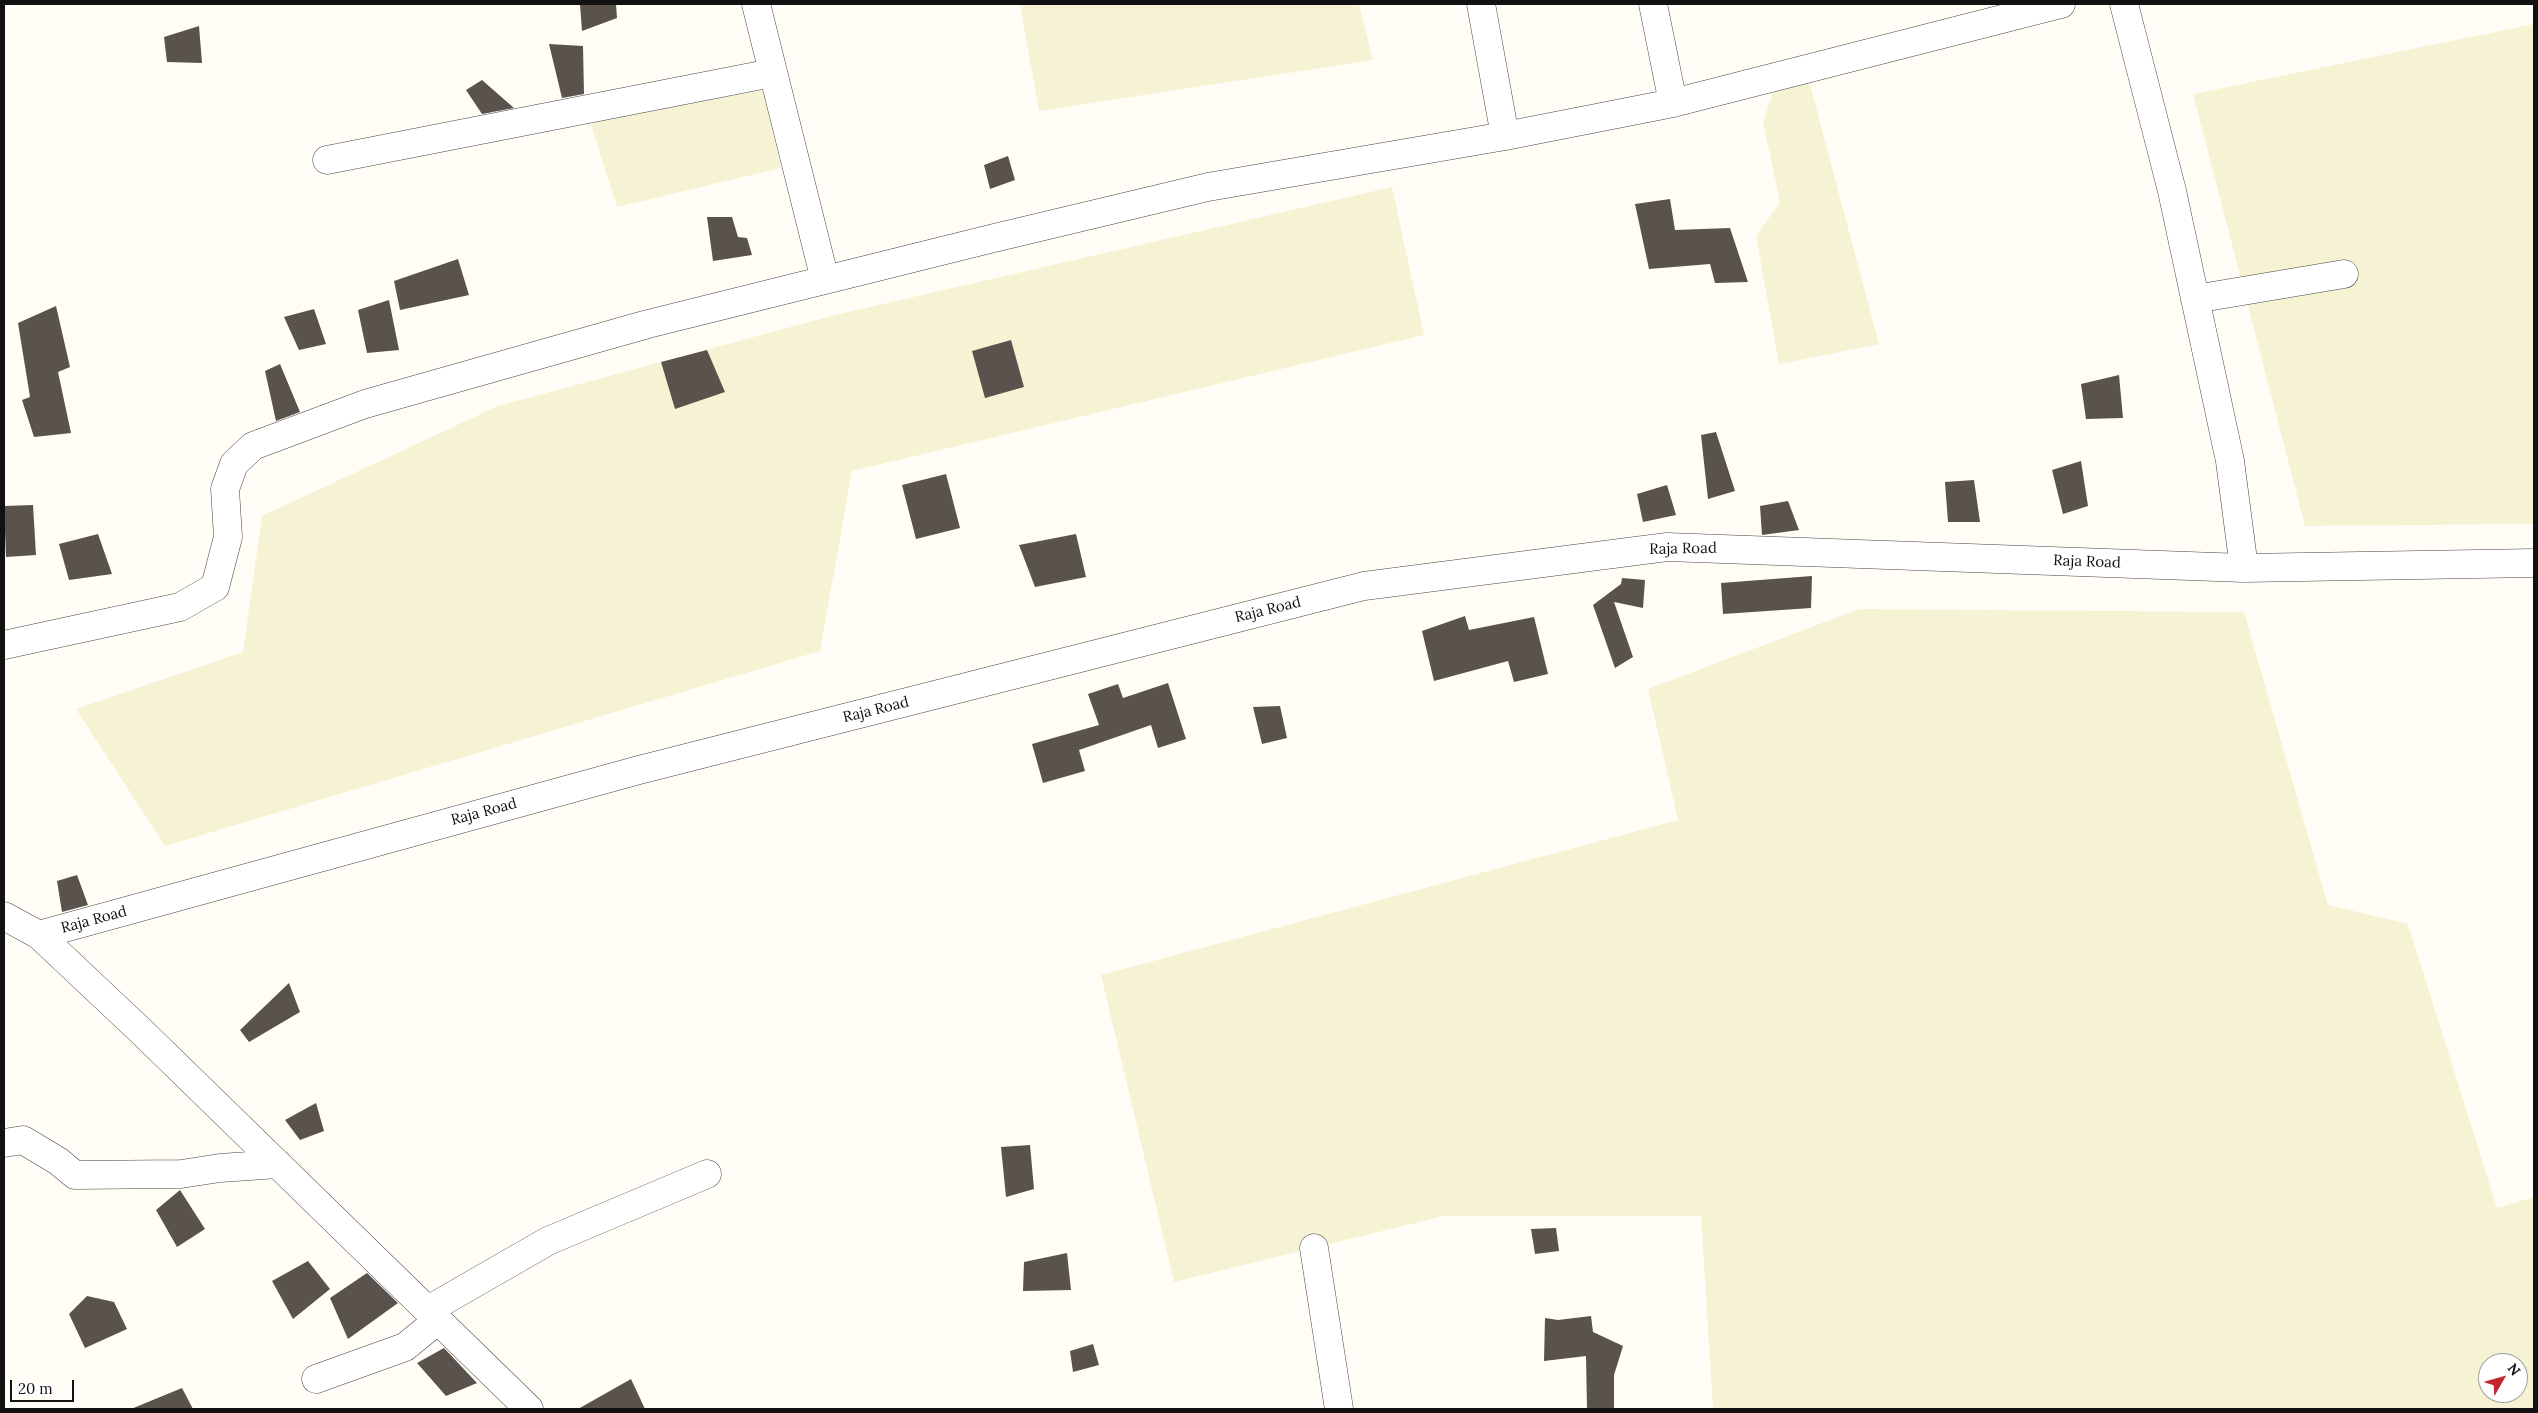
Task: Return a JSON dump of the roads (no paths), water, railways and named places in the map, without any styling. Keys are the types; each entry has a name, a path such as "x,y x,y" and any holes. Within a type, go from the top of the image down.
{"street":[{"path":"756,4 825,280"},
{"path":"1481,4 1505,136"},
{"path":"1653,4 1673,103"},
{"path":"4,645 180,607 215,587 228,537 225,489 234,464 253,446 365,404 648,324 1208,188 1505,136 1673,103 2061,4"},
{"path":"2124,4 2172,191 2230,461 2244,568"},
{"path":"327,160 772,73"},
{"path":"2195,299 2344,274"},
{"name":"Raja Road","path":"39,935 639,770 1364,586 1667,546 2244,568 2534,563"},
{"path":"4,916 39,935 278,1164 529,1409"},
{"path":"4,1143 23,1140 58,1161 75,1175 181,1174 220,1168 278,1164"},
{"path":"316,1379 405,1346 433,1315 548,1241 706,1174"},
{"path":"1314,1248 1339,1409"}]}
